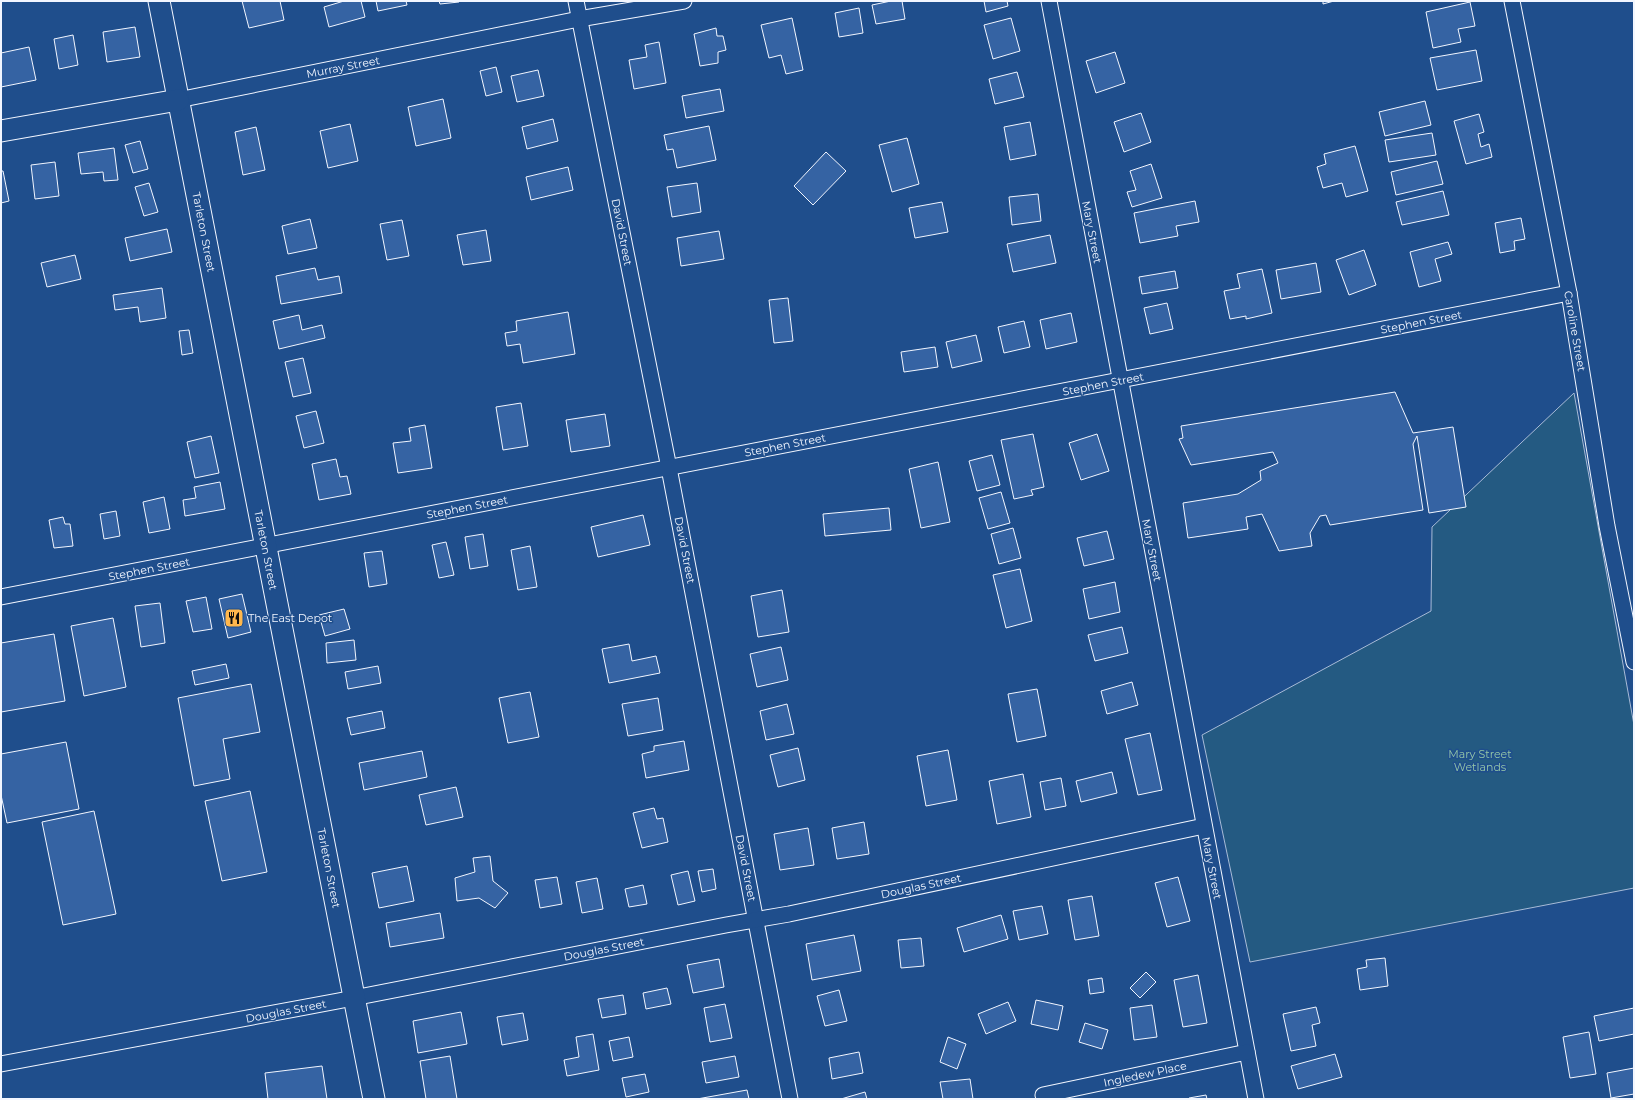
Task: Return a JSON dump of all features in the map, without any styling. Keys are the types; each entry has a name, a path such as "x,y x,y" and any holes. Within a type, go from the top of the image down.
{"main road":[{"name":"Tarleton Street","path":"159,1 374,1099"},
{"name":"Murray Street","path":"1,131 178,100"}],"street":[{"name":"David Street","path":"576,1 669,468 790,1099"},
{"name":"Murray Street","path":"178,100 579,19 684,1"},
{"name":"Mary Street","path":"1048,1 1256,1099"},
{"name":"Caroline Street","path":"1512,1 1569,294 1607,526 1634,662"},
{"name":"Stephen Street","path":"1,597 1569,294"},
{"name":"Douglas Street","path":"1,1064 355,998 756,920 1204,826"},
{"name":"Ingledew Place","path":"1044,1095 1247,1052"}],"green space":[{"name":"Mary Street Wetlands","path":"1574,393 1634,725 1634,888 1250,962 1202,735 1431,611 1432,527"}],"building":[{"path":"242,1 280,1 284,20 249,28"},
{"path":"344,1 361,1 365,17 329,27 324,7"},
{"path":"376,1 406,1 407,5 378,11"},
{"path":"439,1 459,1 459,2 440,4"},
{"path":"891,1 902,1 905,19 876,24 872,5"},
{"path":"984,1 1007,1 1008,6 986,12"},
{"path":"1323,1 1334,1 1323,4"},
{"path":"1470,2 1475,26 1458,29 1461,42 1433,48 1426,12"},
{"path":"859,8 863,33 839,37 835,13"},
{"path":"792,18 803,70 786,74 781,55 769,58 761,25"},
{"path":"1011,18 1020,51 993,59 984,25"},
{"path":"135,27 140,57 107,62 103,32"},
{"path":"716,28 717,36 723,36 726,50 718,52 718,63 700,66 694,34"},
{"path":"73,35 78,65 59,69 54,39"},
{"path":"659,42 666,83 634,89 629,60 647,57 645,45"},
{"path":"29,47 36,80 1,87 1,53"},
{"path":"1476,50 1482,81 1437,90 1430,58"},
{"path":"1115,52 1125,83 1096,93 1086,61"},
{"path":"496,67 502,92 486,96 480,71"},
{"path":"538,70 544,96 517,102 511,76"},
{"path":"1017,72 1024,97 995,104 989,79"},
{"path":"720,89 724,111 686,118 682,96"},
{"path":"443,99 451,138 416,146 408,107"},
{"path":"1425,101 1431,125 1385,136 1379,112"},
{"path":"1141,113 1151,142 1124,152 1114,122"},
{"path":"1479,114 1484,132 1478,134 1481,147 1489,144 1492,157 1466,164 1454,121"},
{"path":"553,119 558,141 527,149 522,127"},
{"path":"1030,122 1036,155 1010,160 1004,127"},
{"path":"350,124 358,161 328,168 320,131"},
{"path":"709,126 716,160 677,168 673,149 667,150 664,135"},
{"path":"256,127 265,170 243,175 235,132"},
{"path":"1432,133 1436,155 1389,162 1385,140"},
{"path":"907,138 919,184 892,192 879,145"},
{"path":"140,141 148,169 133,173 125,145"},
{"path":"1355,146 1368,191 1346,197 1342,183 1323,188 1317,167 1326,164 1324,154"},
{"path":"114,148 118,180 104,181 103,172 81,174 78,153"},
{"path":"826,152 846,171 813,205 794,186"},
{"path":"1437,161 1443,184 1396,195 1391,172"},
{"path":"55,162 59,196 35,199 31,165"},
{"path":"1151,164 1162,198 1132,207 1127,192 1136,190 1130,171"},
{"path":"568,167 573,190 531,200 526,177"},
{"path":"1,171 3,171 9,201 1,203"},
{"path":"149,183 158,212 144,216 135,187"},
{"path":"697,183 701,212 672,217 667,187"},
{"path":"1443,191 1449,215 1402,225 1396,202"},
{"path":"1038,194 1041,221 1012,225 1009,197"},
{"path":"1195,201 1199,222 1176,226 1178,236 1140,243 1134,213"},
{"path":"942,202 948,232 915,238 909,208"},
{"path":"1521,218 1525,239 1514,241 1515,250 1500,253 1495,223"},
{"path":"310,219 317,248 288,254 282,226"},
{"path":"402,220 409,256 387,260 380,224"},
{"path":"167,229 172,252 130,261 125,238"},
{"path":"486,230 491,261 463,265 457,235"},
{"path":"719,231 724,259 681,266 677,238"},
{"path":"1050,235 1056,263 1013,272 1007,244"},
{"path":"1448,242 1452,254 1435,259 1441,281 1419,287 1410,252"},
{"path":"1364,250 1376,285 1349,295 1336,260"},
{"path":"75,255 81,279 47,287 41,263"},
{"path":"1316,263 1321,292 1281,299 1276,270"},
{"path":"315,268 318,280 339,276 342,293 281,304 276,276"},
{"path":"1262,269 1272,313 1246,319 1246,316 1230,319 1224,291 1240,288 1237,274"},
{"path":"1175,271 1178,288 1142,294 1139,277"},
{"path":"162,288 166,318 140,322 138,307 115,310 113,295"},
{"path":"788,298 793,341 774,343 769,300"},
{"path":"1167,303 1173,329 1150,334 1144,308"},
{"path":"568,312 575,354 523,363 520,344 507,346 505,333 517,331 516,321"},
{"path":"1071,313 1077,342 1046,349 1040,320"},
{"path":"299,315 302,330 322,325 325,338 279,349 273,321"},
{"path":"1024,321 1030,347 1004,353 998,327"},
{"path":"189,330 193,353 182,355 179,331"},
{"path":"976,335 982,361 952,368 946,342"},
{"path":"935,347 938,367 904,372 901,352"},
{"path":"303,358 311,393 293,397 285,362"},
{"path":"1395,392 1413,433 1453,427 1466,507 1429,513 1417,436 1413,444 1423,510 1330,525 1326,515 1320,516 1310,533 1312,546 1279,551 1262,514 1246,517 1248,529 1188,538 1183,503 1238,494 1261,480 1260,471 1278,463 1273,452 1191,465 1179,439 1183,438 1181,426"},
{"path":"521,403 528,446 503,450 496,407"},
{"path":"316,411 324,443 304,448 296,416"},
{"path":"605,414 610,446 571,452 566,420"},
{"path":"425,425 432,468 398,473 393,443 411,441 409,428"},
{"path":"1033,434 1044,487 1031,490 1033,495 1014,499 1001,440"},
{"path":"1097,434 1109,471 1081,480 1069,443"},
{"path":"211,436 219,473 195,478 187,442"},
{"path":"992,455 1000,485 977,491 969,461"},
{"path":"336,459 340,477 347,476 351,494 319,500 312,464"},
{"path":"938,462 950,522 921,528 909,469"},
{"path":"220,482 225,509 185,516 183,500 196,498 194,487"},
{"path":"1001,492 1010,523 988,529 979,498"},
{"path":"164,497 170,529 149,533 143,502"},
{"path":"889,508 891,530 825,536 823,514"},
{"path":"116,511 120,536 104,539 100,514"},
{"path":"643,515 650,545 598,557 591,527"},
{"path":"63,517 65,524 70,524 73,546 54,548 49,520"},
{"path":"1013,528 1021,558 999,564 991,534"},
{"path":"1107,531 1114,559 1084,566 1077,538"},
{"path":"483,534 488,566 470,569 465,537"},
{"path":"446,542 454,575 439,578 432,545"},
{"path":"530,546 537,587 518,590 511,550"},
{"path":"382,551 387,584 369,587 364,553"},
{"path":"1020,569 1032,621 1006,628 993,575"},
{"path":"1115,582 1120,612 1089,619 1083,589"},
{"path":"782,590 789,632 758,637 751,596"},
{"path":"242,594 251,632 228,638 219,599"},
{"path":"206,597 212,629 193,632 186,601"},
{"path":"160,603 165,643 141,647 135,606"},
{"path":"344,609 350,629 325,636 319,615"},
{"path":"113,618 126,687 84,696 71,626"},
{"path":"1122,627 1128,653 1095,661 1088,635"},
{"path":"54,634 65,701 1,712 1,643"},
{"path":"354,640 356,660 327,663 326,643"},
{"path":"629,644 632,661 656,656 660,673 609,683 602,649"},
{"path":"781,647 788,680 757,687 750,654"},
{"path":"226,664 229,678 195,685 192,671"},
{"path":"378,666 381,683 348,689 345,672"},
{"path":"1132,682 1138,705 1107,714 1101,691"},
{"path":"251,684 260,732 223,739 230,779 194,786 178,698"},
{"path":"1037,689 1046,736 1017,742 1008,694"},
{"path":"530,692 539,737 508,743 499,698"},
{"path":"658,698 663,730 628,736 622,704"},
{"path":"787,704 794,734 766,740 760,711"},
{"path":"382,711 385,728 351,735 347,718"},
{"path":"1150,733 1162,790 1138,795 1125,739"},
{"path":"684,741 689,770 646,778 642,754 654,751 654,746"},
{"path":"66,742 79,809 7,823 1,795 1,754"},
{"path":"798,748 805,780 778,787 770,755"},
{"path":"948,750 957,800 926,806 917,756"},
{"path":"422,751 427,777 364,790 359,763"},
{"path":"1112,772 1117,793 1081,802 1076,781"},
{"path":"1023,774 1031,817 997,824 989,781"},
{"path":"1061,778 1066,806 1045,810 1040,782"},
{"path":"456,787 463,817 426,825 419,795"},
{"path":"250,791 267,872 222,881 205,801"},
{"path":"654,808 657,819 663,818 668,842 642,848 633,813"},
{"path":"94,811 116,914 63,925 42,822"},
{"path":"864,822 869,854 837,859 832,828"},
{"path":"808,828 814,865 780,870 774,834"},
{"path":"490,856 493,881 508,893 495,908 479,898 457,901 455,878 475,872 473,858"},
{"path":"407,866 414,901 379,908 372,873"},
{"path":"713,869 716,889 702,892 698,871"},
{"path":"688,871 695,901 678,905 671,875"},
{"path":"557,877 562,904 540,908 535,880"},
{"path":"1178,877 1190,921 1167,927 1155,883"},
{"path":"597,878 603,909 582,913 576,882"},
{"path":"643,885 647,904 629,907 625,889"},
{"path":"1092,896 1099,936 1075,940 1068,900"},
{"path":"1042,906 1048,934 1019,940 1013,911"},
{"path":"440,913 444,938 390,947 386,923"},
{"path":"1001,915 1008,939 964,952 957,928"},
{"path":"854,935 861,971 812,980 806,944"},
{"path":"921,938 924,966 901,968 898,940"},
{"path":"1385,958 1388,986 1360,990 1357,969 1367,967 1366,960"},
{"path":"719,959 724,987 693,993 687,965"},
{"path":"1146,972 1156,982 1140,998 1130,988"},
{"path":"1198,975 1207,1023 1183,1027 1174,980"},
{"path":"1102,978 1104,992 1090,994 1088,980"},
{"path":"667,988 671,1004 646,1009 643,993"},
{"path":"839,990 847,1021 825,1026 817,996"},
{"path":"623,995 626,1014 602,1018 598,999"},
{"path":"1036,1000 1063,1006 1058,1030 1031,1024"},
{"path":"1008,1002 1016,1021 986,1034 978,1014"},
{"path":"725,1004 732,1038 710,1042 704,1008"},
{"path":"1152,1005 1157,1037 1134,1040 1130,1008"},
{"path":"1316,1007 1320,1023 1312,1025 1316,1046 1291,1051 1283,1014"},
{"path":"1634,1008 1634,1034 1599,1041 1594,1016"},
{"path":"461,1012 467,1044 418,1053 413,1021"},
{"path":"523,1013 528,1040 502,1045 497,1017"},
{"path":"1085,1023 1108,1030 1102,1049 1079,1042"},
{"path":"1589,1032 1596,1074 1570,1078 1563,1037"},
{"path":"593,1034 599,1070 567,1076 564,1060 579,1057 576,1037"},
{"path":"629,1037 633,1057 613,1061 609,1041"},
{"path":"948,1037 966,1044 957,1069 940,1062"},
{"path":"859,1052 863,1073 832,1079 829,1058"},
{"path":"1335,1054 1342,1077 1298,1089 1291,1066"},
{"path":"450,1056 457,1099 426,1099 420,1061"},
{"path":"735,1056 739,1077 706,1083 702,1062"},
{"path":"322,1066 327,1099 268,1099 265,1073"},
{"path":"1634,1068 1634,1094 1611,1098 1607,1073"},
{"path":"645,1074 649,1092 626,1097 622,1078"},
{"path":"970,1079 973,1099 943,1099 940,1082"},
{"path":"747,1090 749,1099 697,1099"},
{"path":"865,1092 867,1099 841,1099"},
{"path":"1206,1095 1207,1099 1189,1099 1189,1098"}],"place":[{"name":"The East Depot","path":"234,618"}]}
